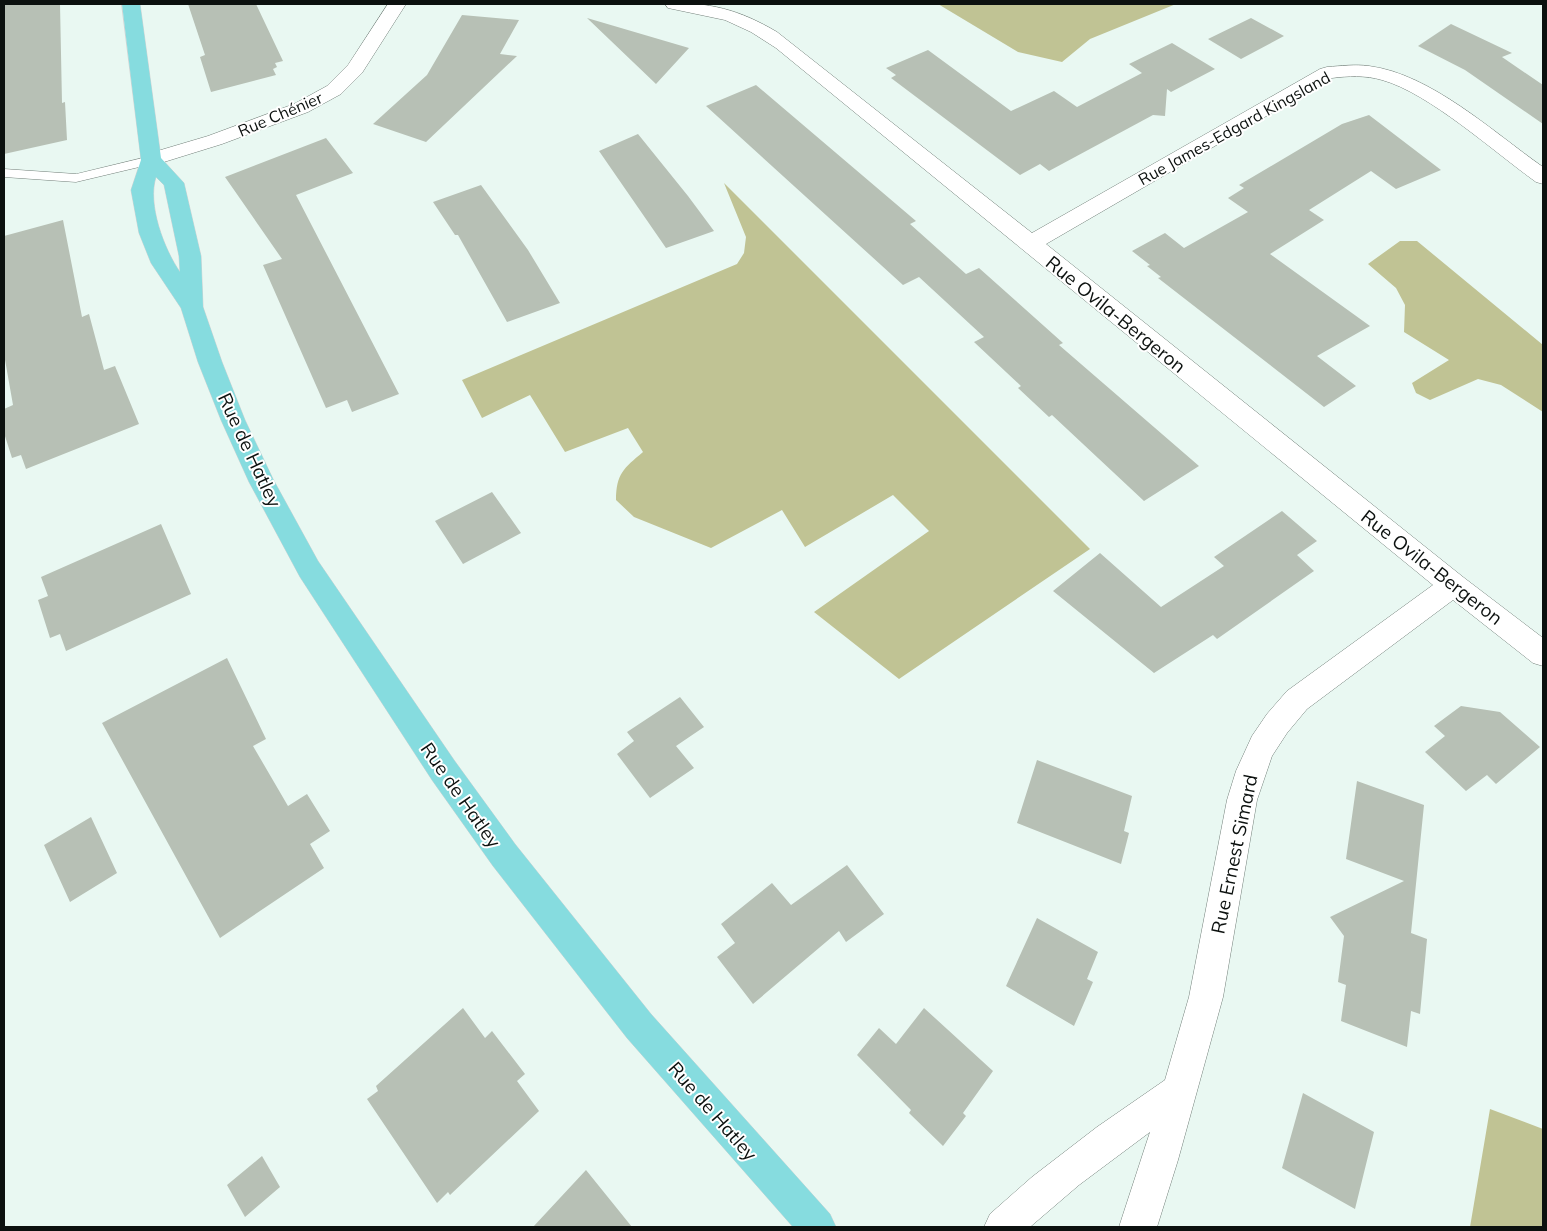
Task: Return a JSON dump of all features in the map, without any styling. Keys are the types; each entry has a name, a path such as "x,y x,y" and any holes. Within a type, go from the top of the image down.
{"main road":[{"name":"Rue de Hatley","path":"131,4 151,160 141,190 150,234 162,263 192,307 233,420 262,482 306,561 442,770 504,855 633,1019 720,1120 817,1227"},
{"name":"Rue de Hatley","path":"151,160 174,183 190,256 192,307"}],"street":[{"name":"Rue Chénier","path":"151,160 215,140 292,111 334,90 355,69 397,4"},
{"name":"Rue Ovila-Bergeron","path":"674,4 728,8 783,44 1453,585 1543,654"},
{"name":"Rue James-Edgard Kingsland","path":"1030,244 1327,73 1343,70 1379,72 1414,85 1543,177"},
{"name":"Rue Ernest Simard","path":"1138,1227 1160,1160 1178,1092 1196,1036 1206,996 1242,800 1250,770 1262,743 1278,720 1297,700 1453,585"},
{"path":"1003,1227 1042,1191 1109,1137 1178,1092"}],"lane":[{"path":"4,173 76,178 151,160"}],"green space":[{"path":"938,4 1176,4 1090,39 1062,62 1018,52"},
{"path":"724,183 1090,549 899,679 814,612 929,531 893,495 805,547 782,510 711,548 634,517 616,500 616,491 622,472 643,452 628,428 565,452 530,395 482,418 462,380 737,264 744,253 746,237"},
{"path":"1400,241 1417,241 1543,345 1543,412 1501,385 1478,379 1430,400 1416,393 1412,383 1449,360 1404,332 1405,305 1396,288 1368,264"},
{"path":"1490,1109 1543,1129 1543,1227 1470,1227"}],"building":[{"path":"4,4 60,4 62,103 65,102 67,140 4,154"},
{"path":"188,4 256,4 283,61 275,63 277,67 273,69 276,75 211,92 200,57 205,55"},
{"path":"462,15 519,20 500,54 517,56 426,142 373,124 427,75"},
{"path":"587,18 689,48 656,84"},
{"path":"1251,18 1284,36 1241,59 1208,39"},
{"path":"1451,24 1512,53 1502,57 1543,85 1543,124 1465,70 1418,46"},
{"path":"1172,43 1215,69 1171,92 1167,89 1165,116 1153,115 1049,171 1040,164 1020,175 891,78 896,75 886,68 928,50 1011,111 1054,91 1077,107 1142,73 1129,64"},
{"path":"756,85 916,221 910,224 966,274 979,268 1063,343 1059,345 1199,466 1144,501 1052,415 1049,417 1018,388 1021,386 974,342 984,337 919,277 903,285 706,106"},
{"path":"1369,115 1441,170 1396,189 1371,171 1309,210 1324,220 1270,254 1370,326 1317,356 1356,386 1324,407 1158,278 1161,277 1147,266 1150,265 1132,251 1165,233 1184,248 1248,212 1228,198 1244,188 1239,185 1342,124"},
{"path":"638,134 714,231 666,248 599,151"},
{"path":"326,138 353,173 296,195 399,394 352,412 347,400 326,408 263,265 282,259 225,177"},
{"path":"481,185 528,250 560,303 507,322 458,235 455,235 433,202"},
{"path":"63,220 82,317 89,314 104,370 115,366 139,424 26,469 21,455 12,458 4,433 4,409 13,405 4,354 4,236"},
{"path":"492,492 521,533 463,564 435,521"},
{"path":"1282,511 1317,541 1297,555 1314,571 1217,639 1213,635 1154,673 1053,591 1100,553 1161,607 1224,566 1214,557"},
{"path":"161,524 191,594 66,651 60,634 50,638 38,600 48,596 41,577"},
{"path":"227,658 266,739 253,746 288,806 307,794 330,831 310,844 324,868 220,938 102,723"},
{"path":"680,697 704,727 676,746 694,768 650,798 617,754 634,741 627,732"},
{"path":"1461,706 1500,712 1540,747 1496,784 1487,775 1466,791 1425,752 1445,736 1434,726"},
{"path":"1037,760 1132,796 1124,831 1129,833 1121,864 1017,823"},
{"path":"1357,781 1424,805 1411,933 1427,939 1420,1014 1411,1011 1407,1047 1341,1021 1346,985 1338,982 1344,936 1330,917 1404,881 1346,859"},
{"path":"91,817 117,873 70,902 44,845"},
{"path":"847,865 884,914 846,942 839,931 753,1004 717,957 735,943 721,924 772,883 791,905"},
{"path":"1037,918 1098,952 1087,979 1093,982 1074,1026 1006,986"},
{"path":"463,1008 485,1038 492,1031 525,1074 517,1081 539,1111 450,1195 448,1192 437,1203 367,1099 378,1091 376,1086"},
{"path":"924,1008 993,1071 963,1113 966,1116 943,1146 909,1113 911,1110 857,1055 879,1028 896,1044"},
{"path":"1303,1093 1374,1132 1355,1209 1282,1168"},
{"path":"262,1156 280,1187 245,1217 227,1185"},
{"path":"586,1170 632,1227 533,1227"}]}
